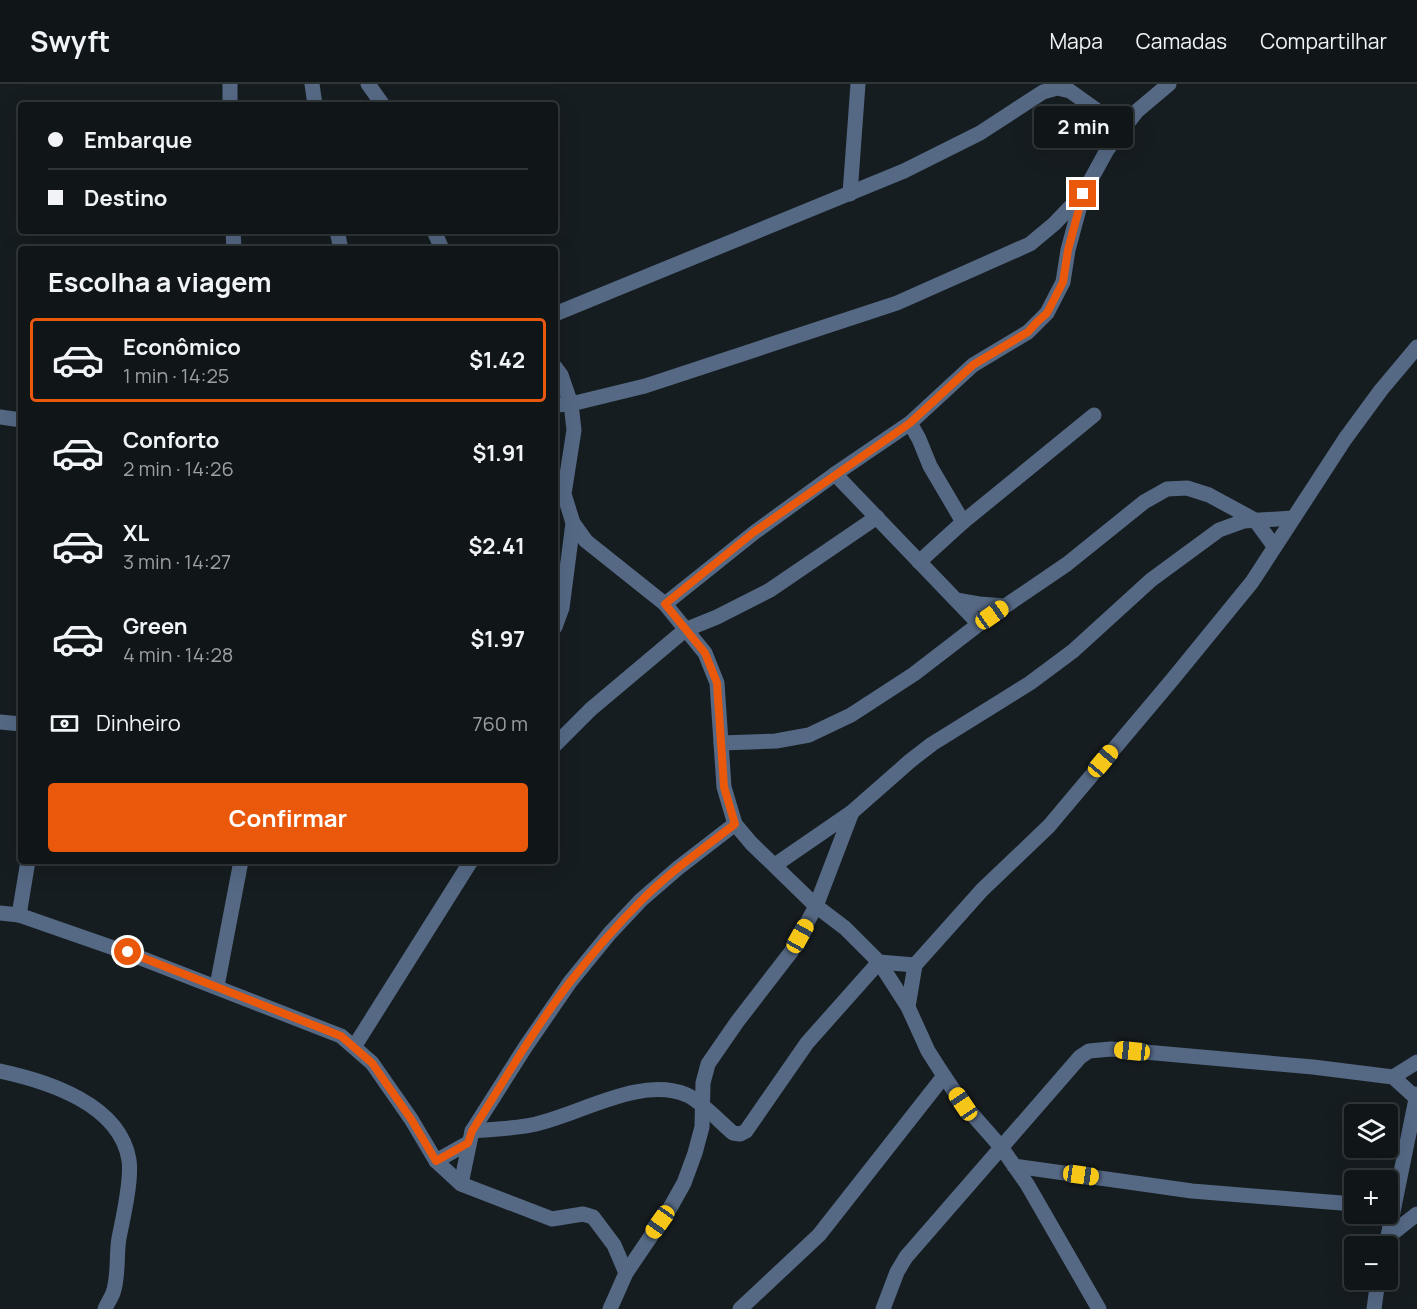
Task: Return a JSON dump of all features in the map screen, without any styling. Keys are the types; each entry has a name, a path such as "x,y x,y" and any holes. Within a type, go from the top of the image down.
{"street":[{"path":"230,84 230,102"},
{"path":"312,84 315,102"},
{"path":"368,84 382,95"},
{"path":"850,194 858,84"},
{"path":"665,604 754,532 910,423 973,365 1028,332 1047,313 1063,282 1068,250 1083,194 1107,150 1137,111 1169,84"},
{"path":"558,313 904,171 980,133 1043,92 1057,88 1070,91 1123,129"},
{"path":"558,405 571,404 645,386 897,303 1030,244 1054,224 1083,194"},
{"path":"908,1007 915,965 982,890 1049,826 1252,582 1345,439 1381,390 1417,347"},
{"path":"558,371 571,404 574,430 560,494 573,523 586,541 665,604 705,653 717,683 724,787 735,824 751,843 816,906 845,927 879,962 908,1007 928,1051 963,1104 1002,1147 1027,1184 1099,1309"},
{"path":"920,562 963,522 1094,415"},
{"path":"0,417 18,420"},
{"path":"910,423 930,466 963,522"},
{"path":"835,474 979,624"},
{"path":"721,743 776,741 809,735 851,715 914,674 979,624 1067,564 1144,502 1167,489 1188,488 1209,495 1255,520 1274,546"},
{"path":"558,742 591,709 685,630 717,617 770,590 877,517"},
{"path":"775,865 852,812 932,744 1030,682 1073,651 1151,580 1219,530 1255,520 1293,518"},
{"path":"558,619 562,608 573,523"},
{"path":"956,600 1005,606"},
{"path":"0,722 18,724"},
{"path":"610,1309 626,1273 684,1183 702,1127 703,1083 708,1064 791,952 816,906 852,812"},
{"path":"461,1184 470,1137 526,1046 570,982 610,933 641,900 735,824"},
{"path":"19,915 28,864"},
{"path":"217,986 240,864"},
{"path":"354,1047 469,864"},
{"path":"0,913 19,915 128,952 341,1036 372,1063 411,1119 436,1161 461,1184 552,1219 583,1214 593,1217 614,1245 626,1273"},
{"path":"879,962 915,965"},
{"path":"436,1161 470,1137 532,1125 618,1096 649,1091 671,1090 689,1096 733,1133 740,1134 746,1131 807,1043 879,962"},
{"path":"883,1309 897,1272 906,1257 1080,1057 1089,1051 1098,1049 1314,1067 1393,1077 1416,1096 1398,1174"},
{"path":"1393,1077 1417,1062"},
{"path":"0,1071 28,1077 79,1097 111,1122 122,1141 129,1160 127,1187 117,1246 114,1291 105,1309"},
{"path":"740,1309 819,1235 944,1076"},
{"path":"1014,1166 1191,1191 1344,1203"},
{"path":"1398,1208 1417,1208"},
{"path":"1393,1236 1417,1214"},
{"path":"614,1245 640,1251"},
{"path":"1374,1309 1376,1290"}],"route":[{"path":"128,952 341,1036 372,1063 411,1119 436,1161 468,1143 472,1131 526,1046 570,982 610,933 641,900 665,879 735,824 724,787 717,683 705,653 665,604 754,532 910,423 973,365 1028,332 1047,313 1063,282 1068,250 1083,194"}]}
